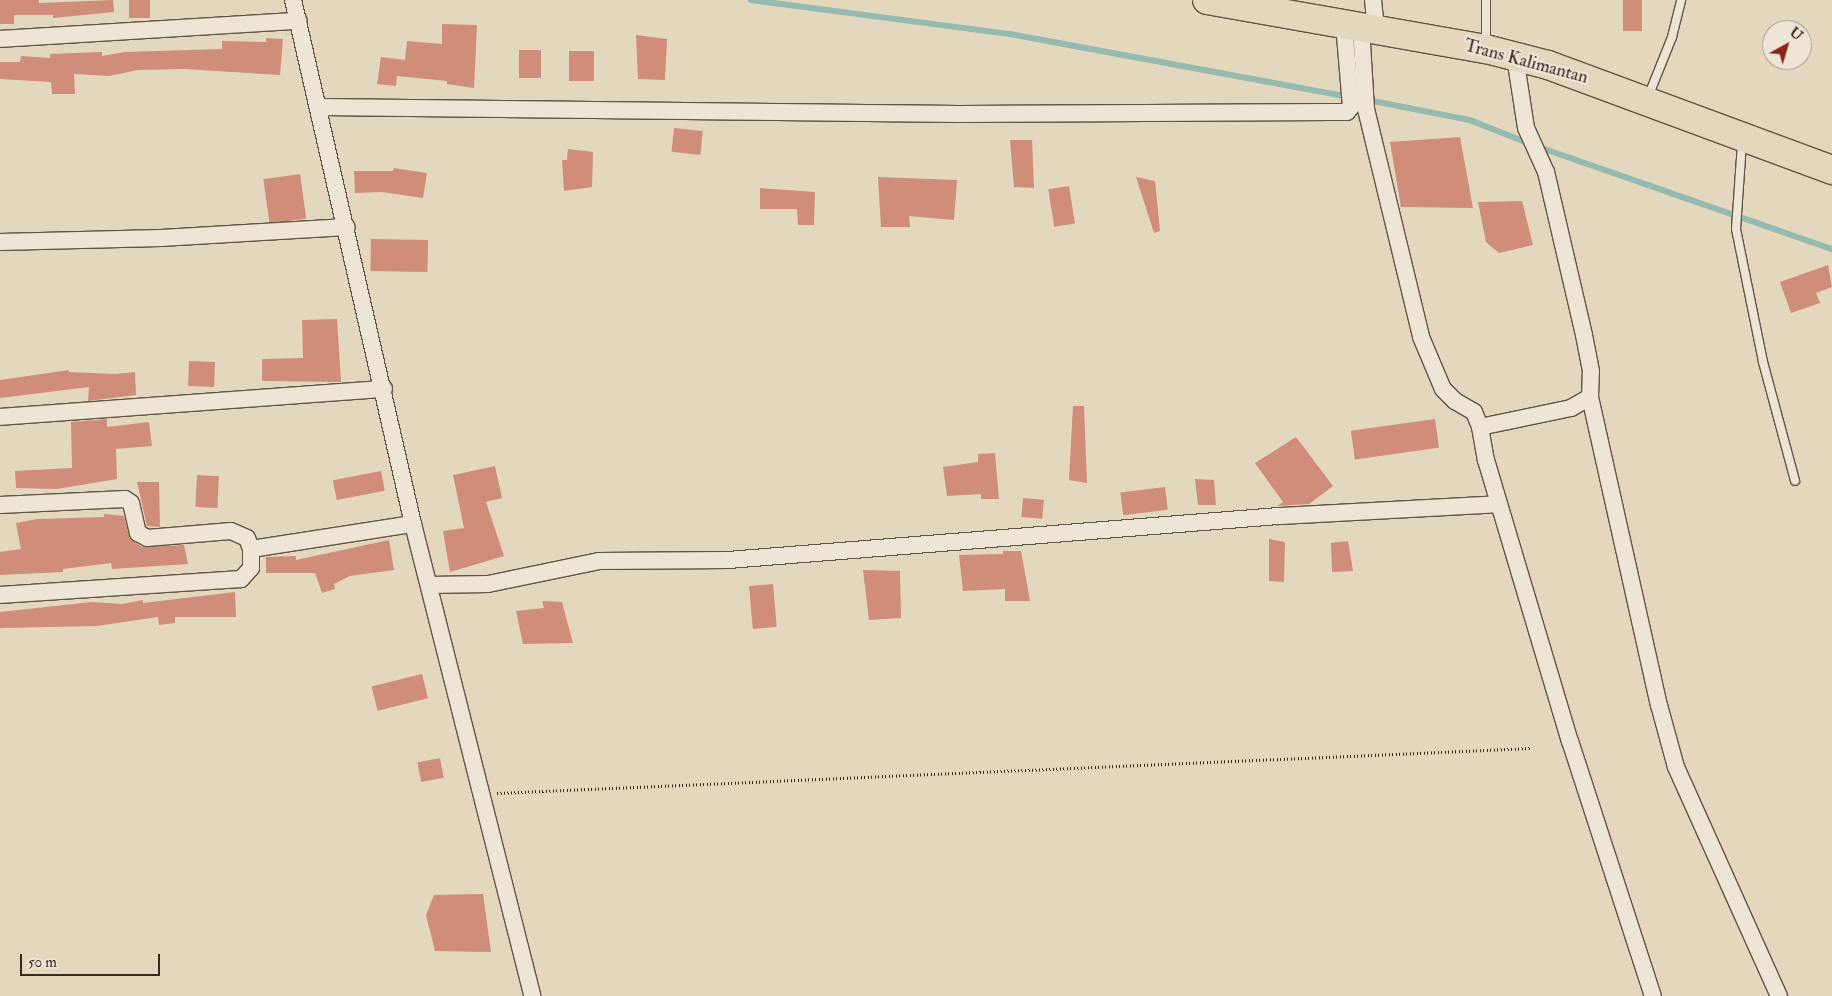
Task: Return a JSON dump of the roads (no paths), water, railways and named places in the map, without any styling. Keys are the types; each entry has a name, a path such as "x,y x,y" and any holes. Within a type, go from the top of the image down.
{"highway":[{"name":"Trans Kalimantan","path":"1207,0 1486,49 1589,78 1832,170"}],"street":[{"path":"293,0 347,227 413,524 532,996"},
{"path":"319,107 959,114 1341,113 1350,110 1349,95 1360,27 1373,0"},
{"path":"0,39 298,22"},
{"path":"1360,27 1366,109 1421,337 1442,389 1455,401 1474,412 1480,427 1499,504 1570,741 1653,996"},
{"path":"1515,57 1526,128 1546,172 1591,371 1590,397 1676,767 1778,996"},
{"path":"0,242 161,238 347,227"},
{"path":"0,417 384,389"},
{"path":"1480,427 1571,408 1590,397"},
{"path":"0,505 125,499 131,503 138,533 147,538 232,531 247,538 252,549 251,568 241,579 0,595"},
{"path":"429,585 488,584 599,560 728,560 1279,516 1499,504"},
{"path":"252,549 413,524"}],"lane":[{"path":"1486,0 1486,49"},
{"path":"1647,100 1672,37 1681,0"},
{"path":"1743,136 1736,228 1763,362 1795,481"}],"waterway":[{"path":"751,0 1010,34 1349,97"},
{"path":"1368,100 1470,120 1528,143"},
{"path":"1539,147 1832,249"}]}
